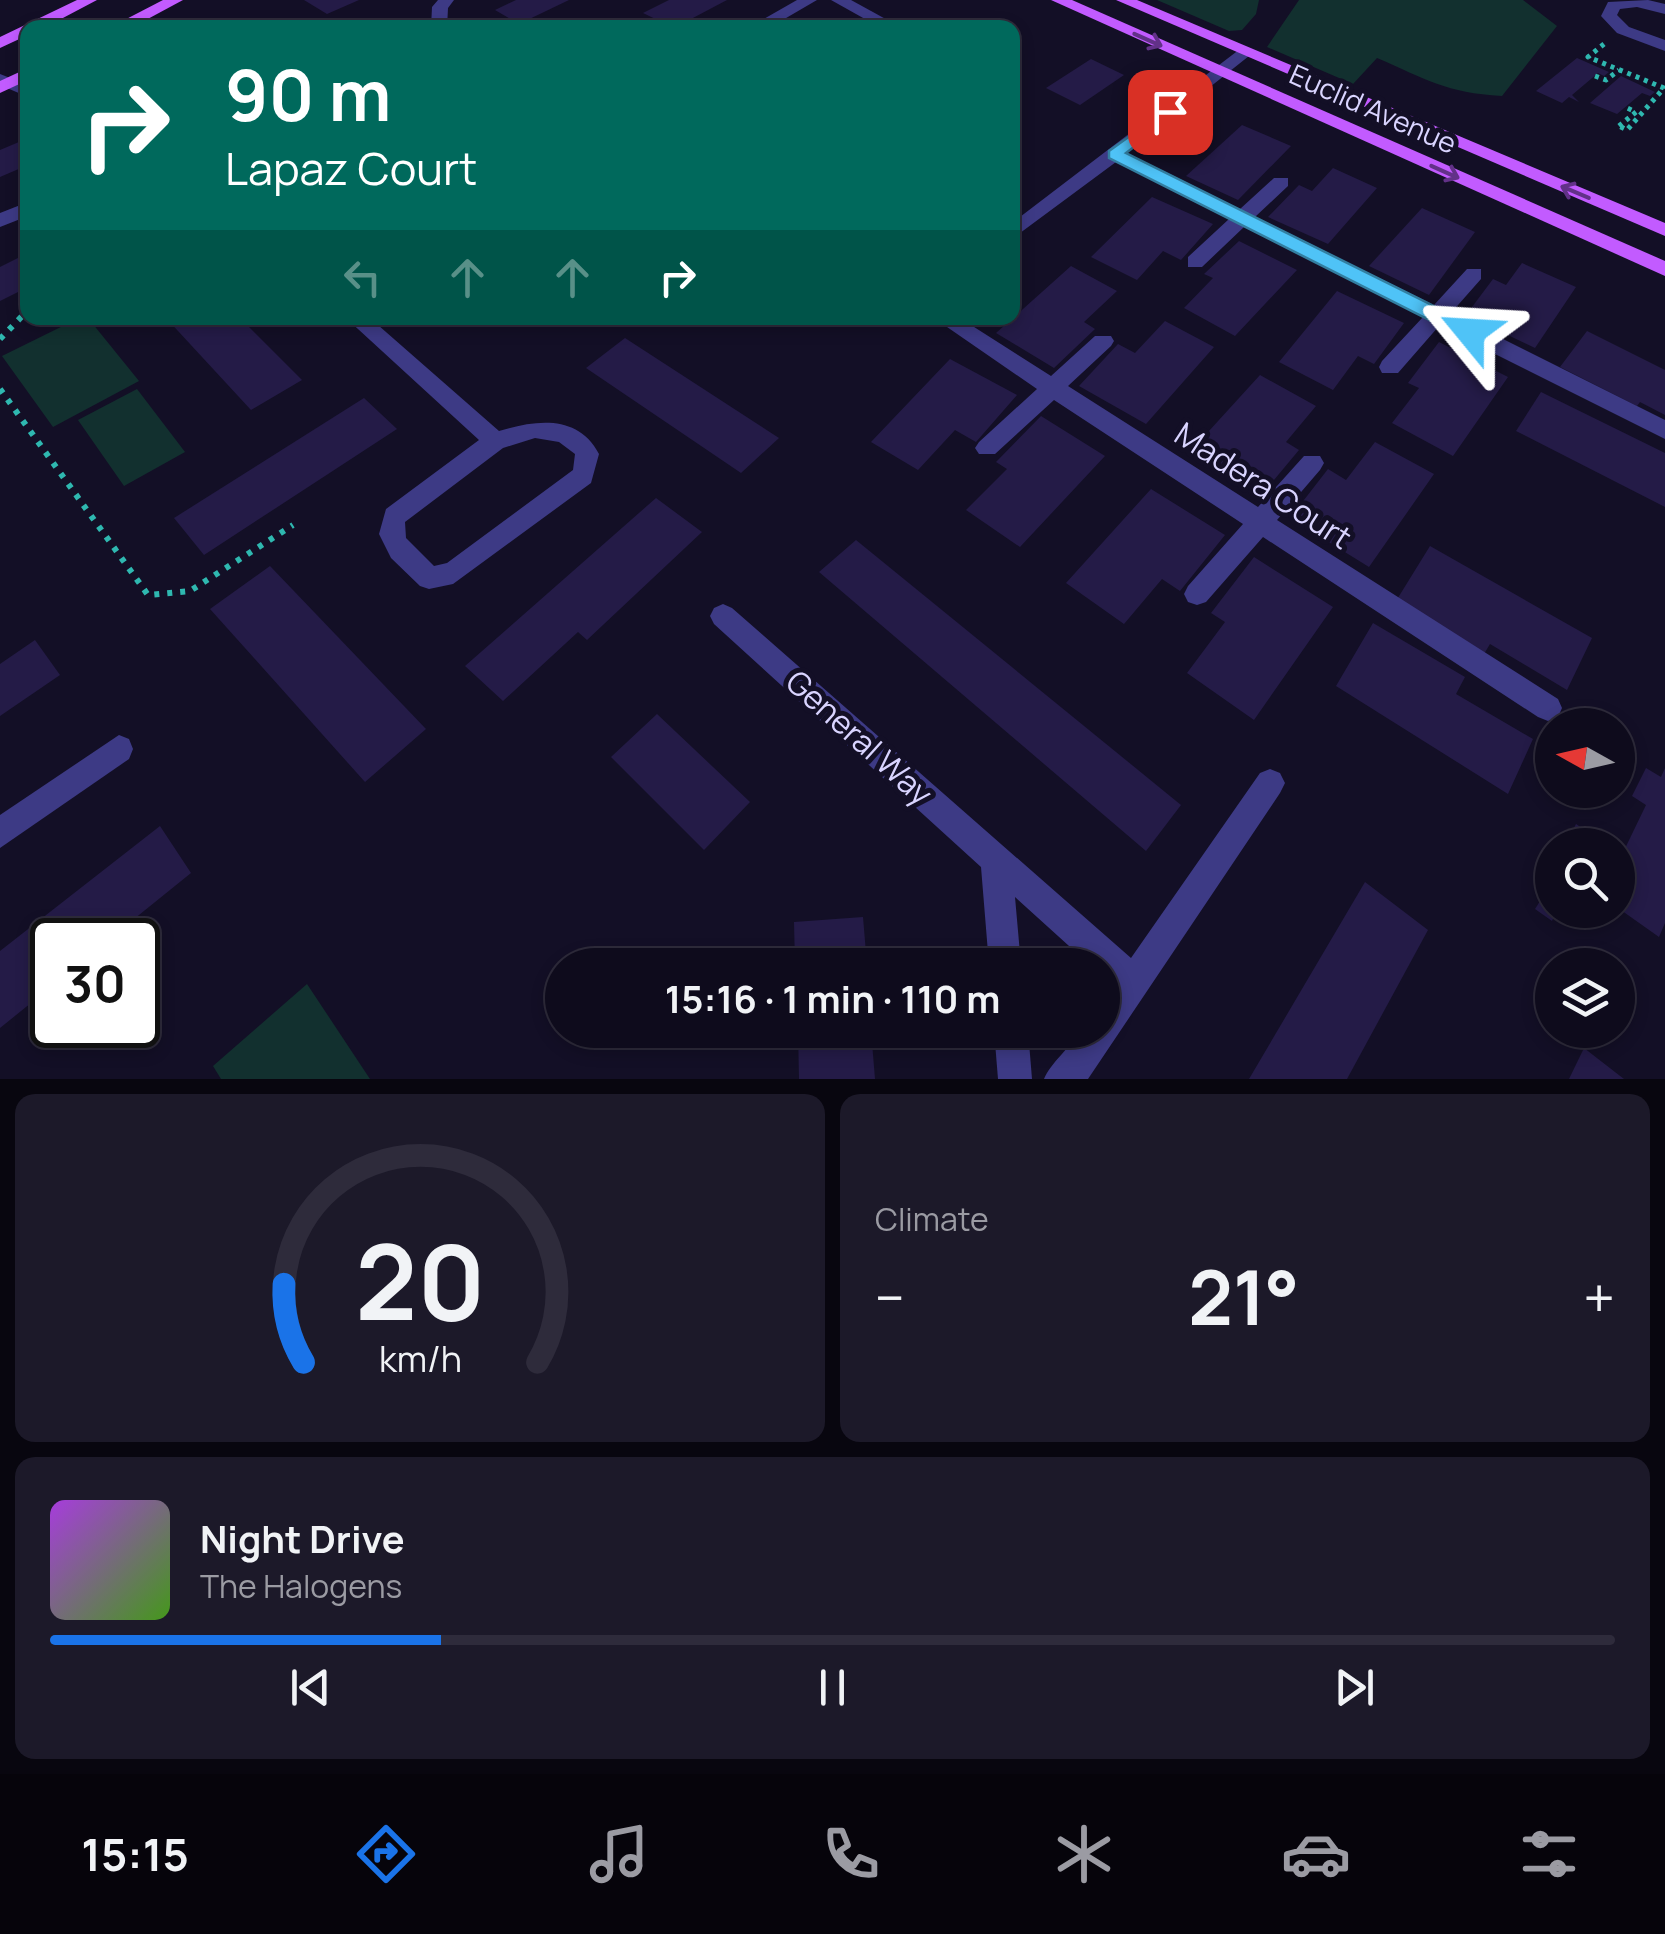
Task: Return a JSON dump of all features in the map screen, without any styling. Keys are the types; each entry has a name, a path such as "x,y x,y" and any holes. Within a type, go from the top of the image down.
{"main road":[{"path":"46,20 89,0"},
{"path":"134,20 175,0"},
{"name":"Euclid Avenue","path":"1059,0 1665,269"},
{"name":"Euclid Avenue","path":"1124,0 1665,230"}],"street":[{"path":"771,20 808,0"},
{"path":"840,0 879,20"},
{"path":"1665,9 1624,2 1614,5 1609,16 1623,30 1665,46"},
{"path":"1020,227 1246,52"},
{"path":"1114,154 1665,430"},
{"path":"1195,262 1281,182"},
{"path":"1390,368 1474,274"},
{"path":"365,325 495,441"},
{"name":"Madera Court","path":"956,325 1548,708"},
{"path":"987,448 1103,341"},
{"path":"557,430 576,438 588,451 590,463 583,476 452,574 429,578 390,538 388,528 395,516 495,441 517,432 557,430"},
{"path":"1197,594 1312,463"},
{"name":"General Way","path":"722,616 1134,984"},
{"path":"0,833 119,749"},
{"path":"1120,1004 1270,783"},
{"path":"996,860 1004,948"},
{"path":"1012,1048 1015,1079"},
{"path":"1061,1079 1072,1073 1089,1048"}],"path":[{"path":"1612,36 1588,57 1664,88 1628,130 1619,126 1636,112 1625,107"},
{"path":"1595,76 1606,80 1619,69"},
{"path":"0,338 20,318"},
{"path":"0,390 148,595 190,591 293,525"}],"green space":[{"path":"1157,0 1259,0 1256,14 1242,30 1229,31"},
{"path":"1299,0 1523,0 1557,26 1502,96 1451,88 1377,58 1353,84 1267,47"},
{"path":"65,325 94,325 139,381 53,427 2,356"},
{"path":"137,389 185,452 124,486 78,420"},
{"path":"307,984 370,1079 221,1079 213,1066"}],"building":[{"path":"304,0 359,0 327,14"},
{"path":"516,0 569,0 527,20 512,20 495,10"},
{"path":"669,0 727,0 689,20 657,20 643,13"},
{"path":"1577,58 1609,72 1604,76 1598,73 1572,95 1579,102 1569,97 1562,103 1536,91"},
{"path":"1091,59 1124,75 1080,105 1046,88"},
{"path":"1621,76 1655,92 1650,96 1642,93 1617,114 1590,103"},
{"path":"1242,125 1291,146 1238,200 1186,176"},
{"path":"20,143 20,168 0,177 0,150"},
{"path":"1333,168 1377,188 1328,244 1268,217 1299,185 1312,191"},
{"path":"1152,197 1213,224 1181,260 1163,251 1137,280 1091,257"},
{"path":"1422,208 1475,232 1429,295 1369,266"},
{"path":"1239,241 1297,270 1235,336 1184,308 1213,278 1204,274"},
{"path":"20,257 20,291 0,301 0,267"},
{"path":"1522,263 1576,287 1535,348 1466,315 1493,279 1506,285"},
{"path":"1071,266 1117,291 1084,322 1095,329 1054,368 996,333 1005,325 1020,325 1020,312"},
{"path":"1337,291 1404,323 1374,364 1358,356 1333,390 1279,362"},
{"path":"1165,321 1214,347 1146,424 1079,386 1118,344 1135,353"},
{"path":"172,325 247,325 302,380 251,410"},
{"path":"1587,331 1665,370 1665,415 1640,402 1637,406 1560,367"},
{"path":"625,338 779,438 741,473 586,368"},
{"path":"1439,342 1508,377 1453,456 1392,423 1419,388 1408,383"},
{"path":"950,359 1017,395 976,442 955,430 918,470 871,442"},
{"path":"1260,375 1316,406 1286,442 1299,450 1259,498 1188,454"},
{"path":"1541,392 1665,453 1665,507 1516,431"},
{"path":"364,398 397,429 204,555 174,518"},
{"path":"1041,416 1105,456 1020,547 966,510 1007,469 996,462"},
{"path":"1375,442 1434,474 1369,567 1290,518 1328,469 1346,480"},
{"path":"1151,489 1225,535 1180,591 1162,579 1124,624 1066,583"},
{"path":"656,498 702,532 587,640 578,632 503,701 465,666"},
{"path":"856,540 1181,805 1146,851 819,572"},
{"path":"1430,546 1592,638 1567,690 1490,644 1484,654 1396,601"},
{"path":"1254,557 1333,607 1254,720 1187,673 1225,622 1211,613"},
{"path":"270,566 426,729 365,782 210,609"},
{"path":"1373,623 1465,677 1456,694 1533,739 1508,794 1336,686"},
{"path":"35,640 60,675 0,716 0,664"},
{"path":"657,714 750,802 704,850 611,757"},
{"path":"1646,768 1661,777 1665,768 1665,923 1659,937 1635,920 1635,828 1646,805 1635,798"},
{"path":"160,826 191,873 135,918 42,918"},
{"path":"1365,882 1428,930 1347,1079 1249,1079"},
{"path":"863,917 866,948 795,948 794,922"},
{"path":"30,928 30,1004 0,1028 0,951"},
{"path":"798,1048 872,1048 875,1079 799,1079"},
{"path":"1584,1048 1624,1079 1569,1079"}],"route":[{"path":"1170,112 1114,154 1470,332"}]}
